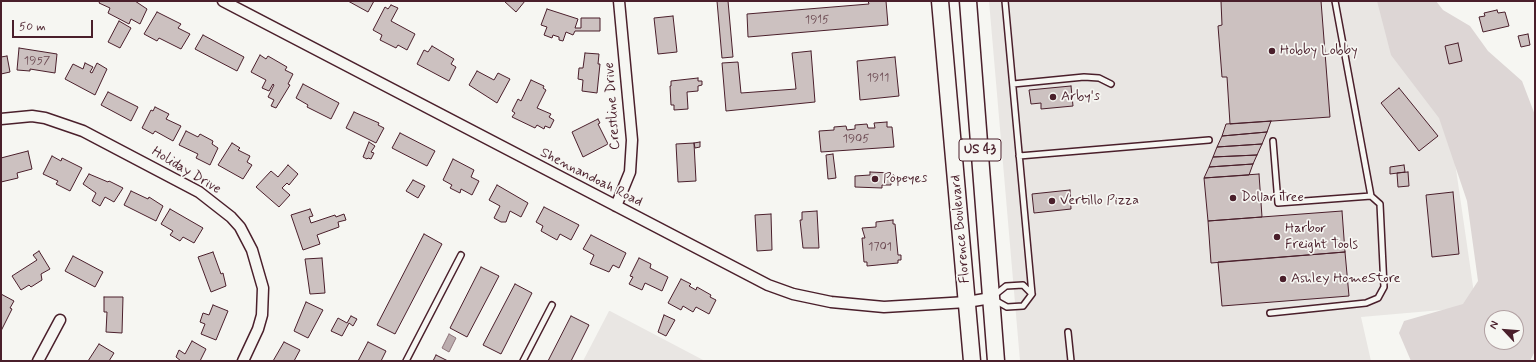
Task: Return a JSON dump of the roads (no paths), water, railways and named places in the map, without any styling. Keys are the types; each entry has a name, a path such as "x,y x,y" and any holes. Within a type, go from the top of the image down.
{"highway":[{"name":"Florence Boulevard","path":"940,1 972,361"},
{"name":"Florence Boulevard","path":"968,1 996,361"}],"street":[{"name":"Shennandoah Road","path":"223,1 744,273 793,294 831,302 884,308 967,302 992,298"},
{"name":"Crestline Drive","path":"616,206 630,172 632,140 619,1"},
{"name":"Holiday Drive","path":"1,119 32,116 45,118 83,131 199,192 231,217 240,227 252,250 263,288 262,315 258,329 243,361"},
{"path":"38,361 60,320"}],"lane":[{"path":"1005,1 1032,294 1023,306 1007,307 992,298 1006,286 1022,285 1032,294"},
{"path":"1270,313 1366,303 1378,298 1384,287 1380,204 1371,196 1334,1"},
{"path":"1013,84 1084,77 1099,78 1111,84"},
{"path":"1019,156 1209,140"},
{"path":"1273,141 1278,203 1371,196"},
{"path":"406,361 461,255"},
{"path":"523,361 552,304"},
{"path":"1068,332 1071,361"}],"place":[{"name":"Hobby Lobby","path":"1272,51"},
{"name":"Arby's","path":"1053,97"},
{"name":"Popeyes","path":"875,179"},
{"name":"Dollar Tree","path":"1233,198"},
{"name":"Vertillo Pizza","path":"1052,201"},
{"name":"Harbor Freight Tools","path":"1277,237"},
{"name":"Ashley HomeStore","path":"1283,279"}]}
